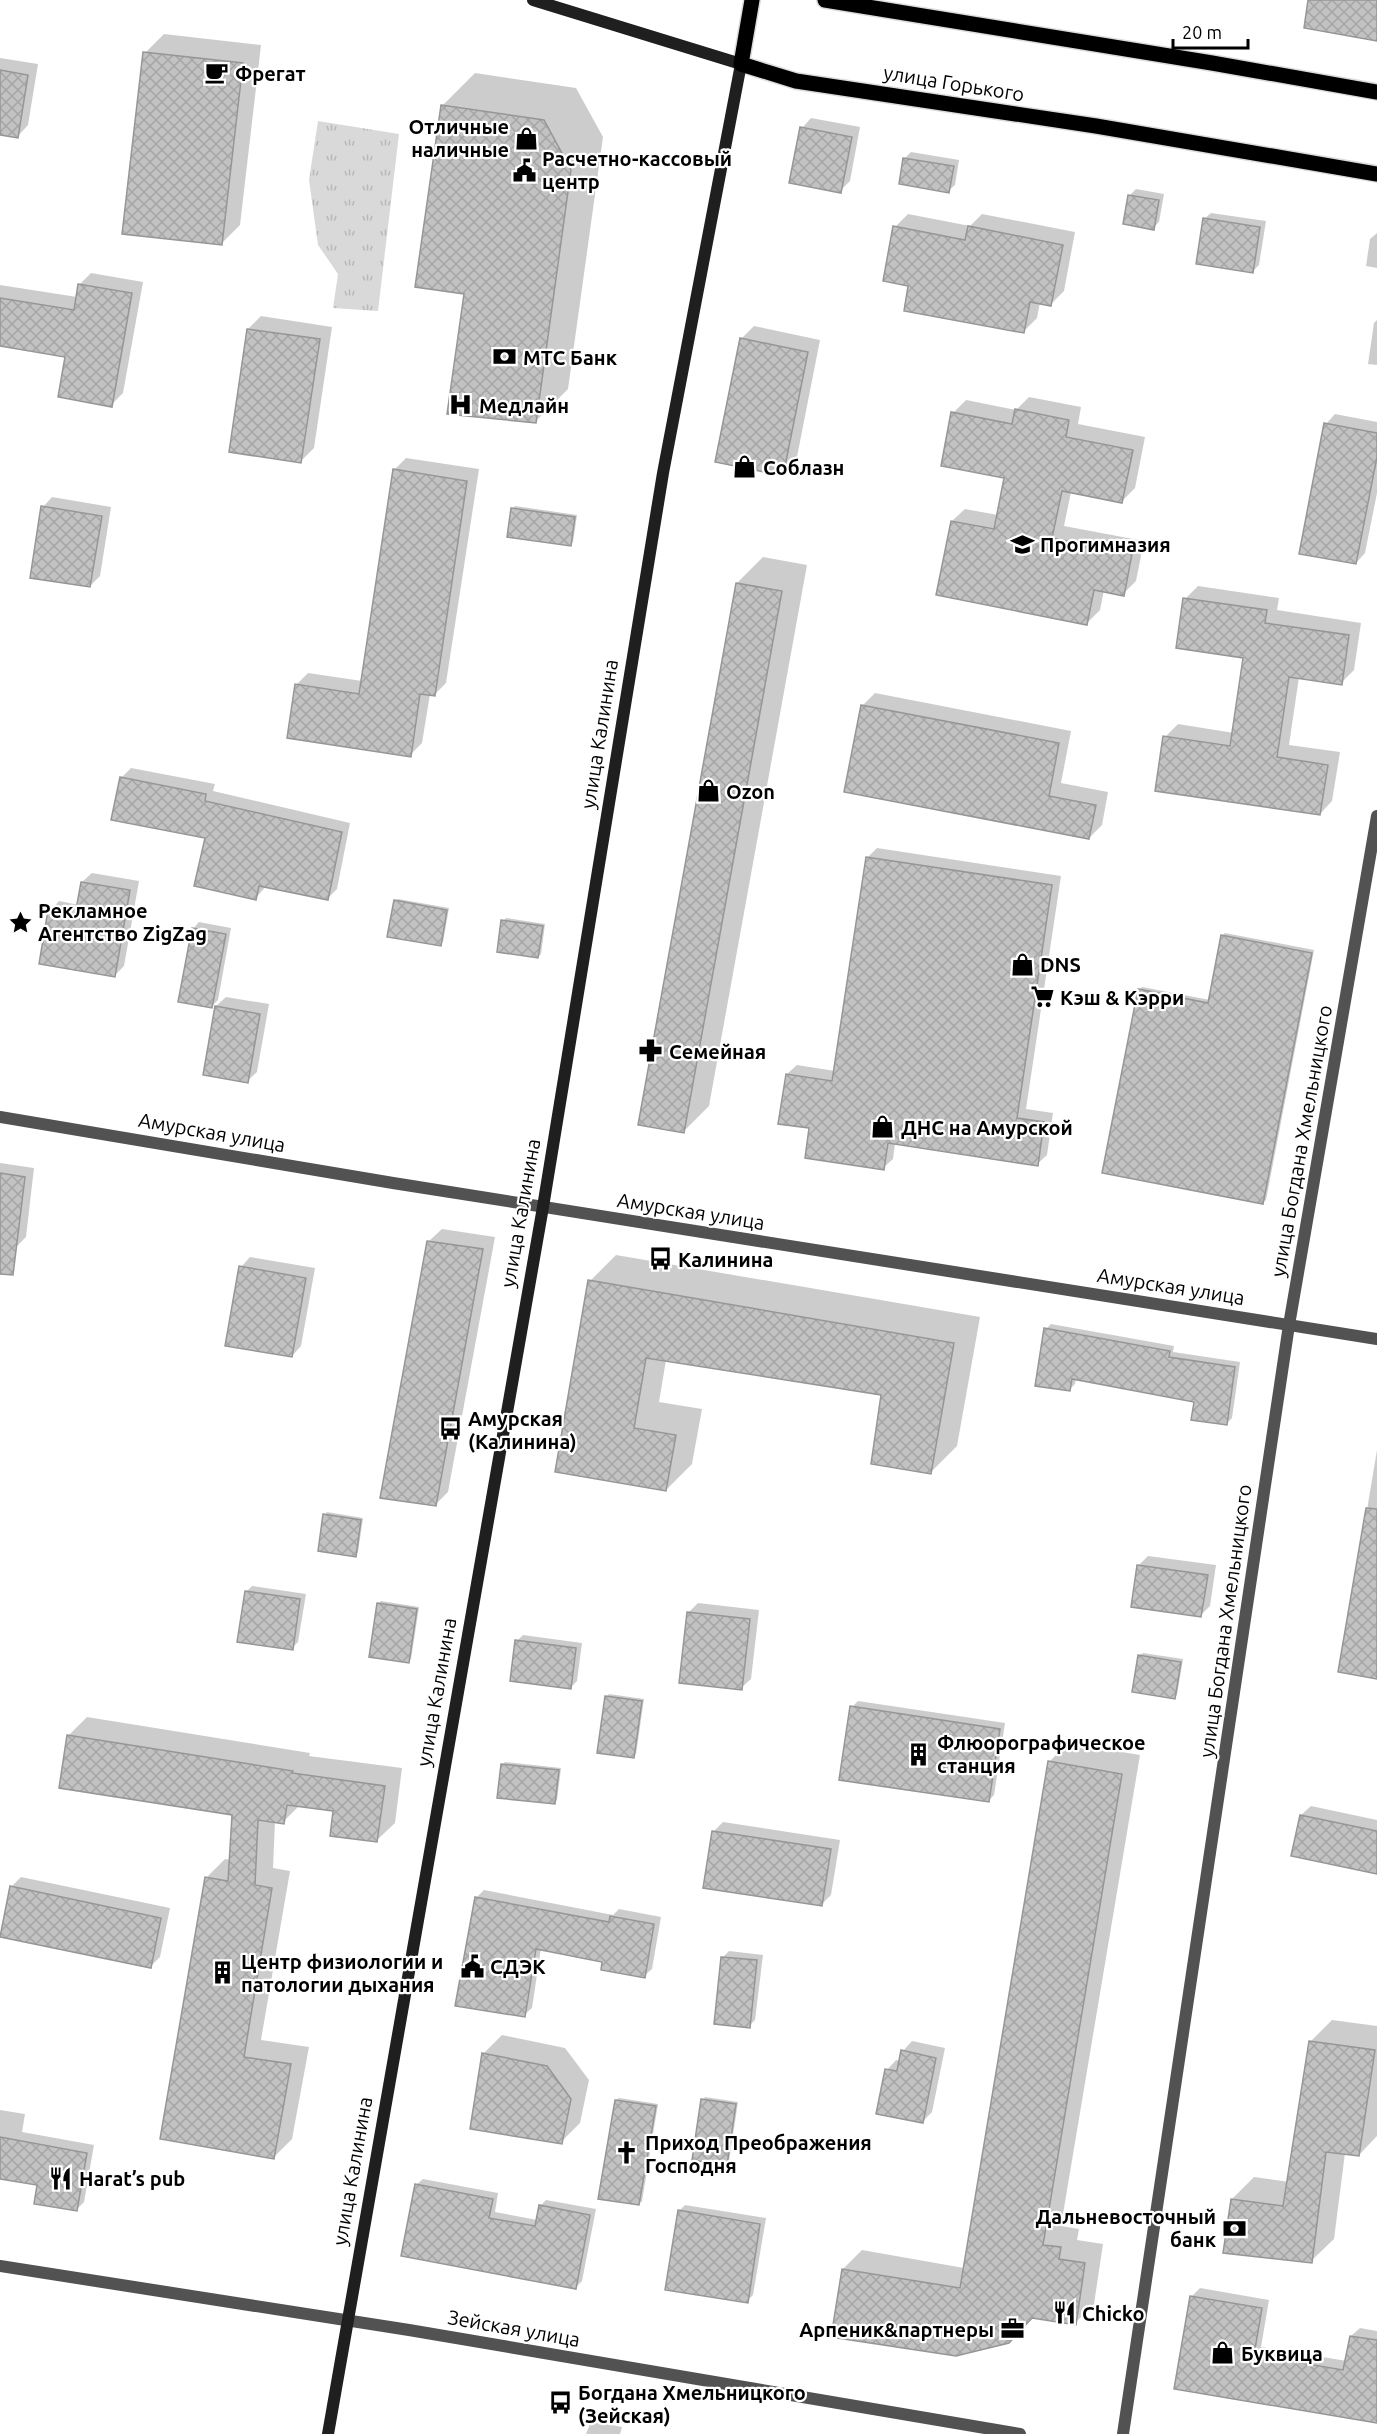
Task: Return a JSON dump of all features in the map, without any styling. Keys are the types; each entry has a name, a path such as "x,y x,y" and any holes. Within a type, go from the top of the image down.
{"main road":[{"name":"улица Горького","path":"533,0 796,81 1096,126 1377,174"},
{"name":"улица Калинина","path":"328,2434 543,1207 663,473 752,0"},
{"path":"825,0 1377,92"}],"street":[{"name":"улица Богдана Хмельницкого","path":"1123,2434 1289,1324 1377,816"},
{"name":"Амурская улица","path":"0,1117 543,1207 1377,1339"},
{"name":"Зейская улица","path":"0,2266 348,2320 1020,2434"}],"green space":[{"path":"318,121 399,134 378,311 333,308 338,274 318,245 309,180"}],"building":[{"path":"1308,0 1377,0 1377,41 1304,28"},
{"path":"143,52 243,63 222,245 122,234"},
{"path":"0,70 28,75 18,138 0,135"},
{"path":"441,105 544,120 571,170 536,423 447,414 464,294 415,287"},
{"path":"800,127 852,137 841,193 789,183"},
{"path":"903,158 954,166 949,193 899,184"},
{"path":"1128,195 1159,200 1154,230 1123,224"},
{"path":"1203,218 1260,227 1253,273 1196,264"},
{"path":"893,226 965,240 968,226 1063,245 1051,306 1030,302 1024,333 904,311 908,286 883,281"},
{"path":"78,284 132,293 112,407 58,397 65,357 0,346 0,298 74,310"},
{"path":"247,329 320,339 301,463 229,452"},
{"path":"740,338 808,352 783,476 715,462"},
{"path":"1015,409 1069,420 1066,437 1133,450 1122,503 1062,491 1052,538 1132,554 1124,596 1094,590 1087,625 936,595 951,521 994,529 1004,478 941,466 951,412 1012,424"},
{"path":"1324,423 1377,433 1377,457 1356,564 1299,554"},
{"path":"393,469 467,481 435,696 420,694 411,757 287,738 295,684 359,694"},
{"path":"41,506 102,516 90,587 30,578"},
{"path":"511,508 575,517 571,546 507,537"},
{"path":"736,583 782,591 684,1133 638,1125"},
{"path":"1183,598 1267,610 1265,623 1349,635 1342,685 1289,677 1277,757 1328,765 1320,815 1155,791 1163,736 1230,746 1243,658 1176,648"},
{"path":"861,705 1059,743 1049,796 1096,805 1089,839 844,792"},
{"path":"120,777 206,794 205,801 342,832 328,900 259,886 256,900 194,886 205,838 111,820"},
{"path":"866,857 1052,885 1017,1118 1044,1122 1038,1166 888,1143 884,1170 805,1158 809,1128 778,1124 786,1074 832,1081"},
{"path":"81,882 130,890 115,977 39,964 48,910 75,915"},
{"path":"394,900 447,910 441,946 387,937"},
{"path":"501,920 543,926 538,958 497,952"},
{"path":"192,928 226,934 212,1008 178,1002"},
{"path":"1221,935 1312,953 1263,1204 1102,1173 1138,989 1208,1003"},
{"path":"215,1006 260,1014 248,1083 203,1075"},
{"path":"0,1173 25,1177 13,1275 0,1274"},
{"path":"427,1241 483,1249 436,1506 380,1498"},
{"path":"239,1266 306,1278 292,1357 225,1346"},
{"path":"588,1280 954,1343 931,1474 871,1464 881,1395 646,1358 634,1428 676,1435 666,1491 555,1472"},
{"path":"1044,1328 1170,1351 1169,1357 1235,1367 1227,1425 1191,1420 1194,1402 1072,1379 1070,1391 1035,1386"},
{"path":"1366,1508 1377,1509 1377,1679 1338,1672"},
{"path":"323,1514 361,1520 356,1557 318,1551"},
{"path":"1137,1565 1208,1575 1201,1617 1131,1607"},
{"path":"245,1591 300,1599 293,1650 237,1642"},
{"path":"377,1603 417,1609 409,1663 369,1657"},
{"path":"687,1612 750,1619 742,1690 679,1683"},
{"path":"515,1640 576,1648 571,1689 510,1681"},
{"path":"1138,1655 1181,1662 1175,1699 1132,1692"},
{"path":"605,1696 642,1701 634,1758 597,1753"},
{"name":"Флюорографическое станция","path":"850,1706 1000,1729 989,1802 839,1780"},
{"path":"67,1735 293,1771 292,1773 385,1786 377,1842 330,1836 333,1811 287,1805 284,1824 258,1820 255,1885 272,1888 244,2057 291,2064 274,2159 160,2139 205,1877 228,1881 232,1815 59,1788"},
{"path":"1048,1761 1122,1774 1043,2245 1061,2247 1059,2259 1085,2263 1076,2325 1032,2318 1009,2343 956,2356 831,2337 842,2269 960,2288"},
{"path":"501,1764 559,1770 555,1804 497,1798"},
{"path":"1300,1815 1377,1831 1377,1874 1291,1856"},
{"path":"712,1831 831,1849 822,1906 703,1888"},
{"path":"10,1886 161,1918 151,1968 0,1937"},
{"path":"475,1897 609,1922 610,1916 654,1924 645,1978 601,1970 602,1962 536,1949 525,2017 455,2006"},
{"path":"721,1957 757,1960 750,2028 714,2024"},
{"path":"1309,2041 1375,2050 1359,2156 1326,2152 1312,2263 1223,2253 1231,2199 1283,2206"},
{"path":"901,2050 936,2058 923,2123 876,2114 885,2069 897,2071"},
{"path":"482,2053 547,2066 571,2099 562,2144 470,2129"},
{"path":"701,2099 736,2104 727,2165 692,2160"},
{"name":"Приход Преображения Господня","path":"615,2100 656,2106 639,2205 598,2199"},
{"path":"0,2137 87,2153 77,2211 34,2204 37,2185 0,2179"},
{"path":"415,2184 493,2199 489,2218 535,2226 539,2205 590,2215 576,2289 401,2256"},
{"path":"678,2210 760,2224 748,2303 665,2290"},
{"path":"1190,2296 1262,2308 1254,2355 1343,2370 1350,2336 1377,2340 1377,2423 1174,2389"}],"place":[{"name":"Фрегат","path":"217,73"},
{"name":"Отличные наличные","path":"527,138"},
{"name":"Расчетно-кассовый центр","path":"524,170"},
{"name":"МТС Банк","path":"505,357"},
{"name":"Медлайн","path":"461,405"},
{"name":"Соблазн","path":"745,467"},
{"name":"Прогимназия","path":"1022,544"},
{"name":"Ozon","path":"708,791"},
{"name":"Рекламное Агентство ZigZag","path":"20,922"},
{"name":"DNS","path":"1022,964"},
{"name":"Кэш & Кэрри","path":"1042,997"},
{"name":"Семейная","path":"651,1051"},
{"name":"ДНС на Амурской","path":"883,1127"},
{"name":"Калинина","path":"660,1259"},
{"name":"Амурская (Калинина)","path":"450,1429"},
{"name":"Флюорографическое станция","path":"919,1754"},
{"name":"СДЭК","path":"472,1966"},
{"name":"Центр физиологии и патологии дыхания","path":"223,1973"},
{"name":"Приход Преображения Господня","path":"627,2153"},
{"name":"Harat’s pub","path":"61,2178"},
{"name":"Дальневосточный банк","path":"1234,2228"},
{"name":"Chicko","path":"1064,2313"},
{"name":"Арпеник&партнеры","path":"1012,2329"},
{"name":"Буквица","path":"1223,2353"},
{"name":"Богдана Хмельницкого (Зейская)","path":"560,2403"}]}
